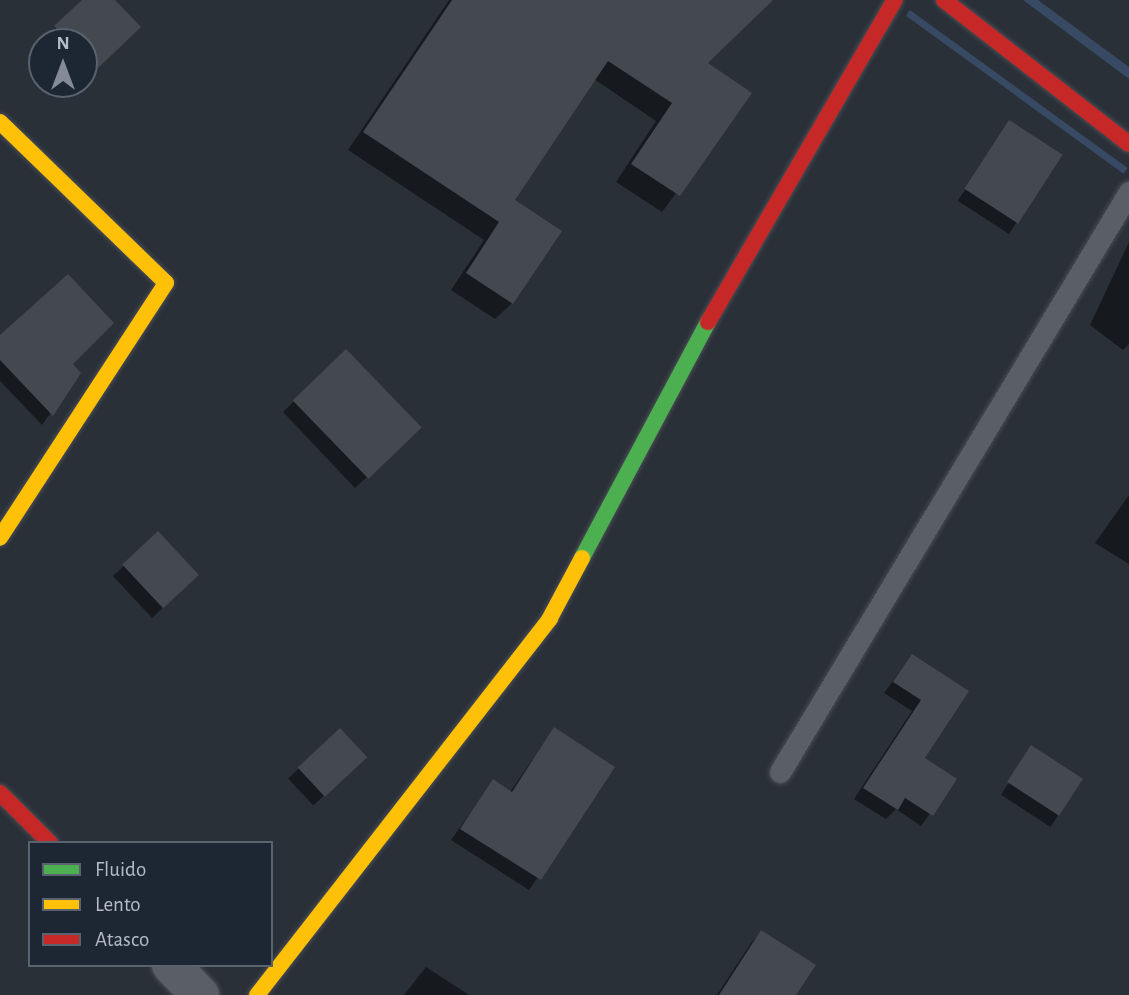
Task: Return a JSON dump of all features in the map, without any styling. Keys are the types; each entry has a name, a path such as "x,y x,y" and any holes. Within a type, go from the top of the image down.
{"street":[{"path":"257,995 550,618 709,321 895,0"},
{"path":"944,0 1129,144"},
{"path":"0,122 166,283 0,538"},
{"path":"0,793 48,841"},
{"path":"173,967 200,995"}],"lane":[{"path":"780,772 1129,192"}],"water":[{"path":"1023,0 1038,0 1129,67 1129,79"},
{"path":"910,10 1128,168 1124,174 906,16"}],"building":[{"path":"82,0 115,0 141,27 98,68 98,28 54,26"},
{"path":"452,0 773,0 708,63 752,93 680,196 631,164 672,103 608,61 515,200 562,231 513,304 466,273 499,222 363,132"},
{"path":"1009,120 1063,155 1018,224 964,189"},
{"path":"68,274 114,323 73,364 81,373 53,416 0,360 0,335"},
{"path":"346,349 422,427 368,479 293,400"},
{"path":"158,531 199,575 163,608 122,564"},
{"path":"912,654 969,691 925,758 957,779 933,816 905,798 898,810 863,788 921,700 893,682"},
{"path":"554,727 615,767 541,880 460,829 493,779 512,792"},
{"path":"340,728 367,757 325,797 298,768"},
{"path":"1031,745 1083,779 1059,816 1007,782"},
{"path":"761,930 816,965 796,995 719,995"}],"traffic: fast":[{"path":"582,558 708,322"}],"traffic: slow":[{"path":"0,122 166,283 0,538"},
{"path":"257,995 550,618 582,558"}],"traffic: jam":[{"path":"708,322 895,0"},
{"path":"944,0 1129,144"},
{"path":"0,793 48,841"}]}
